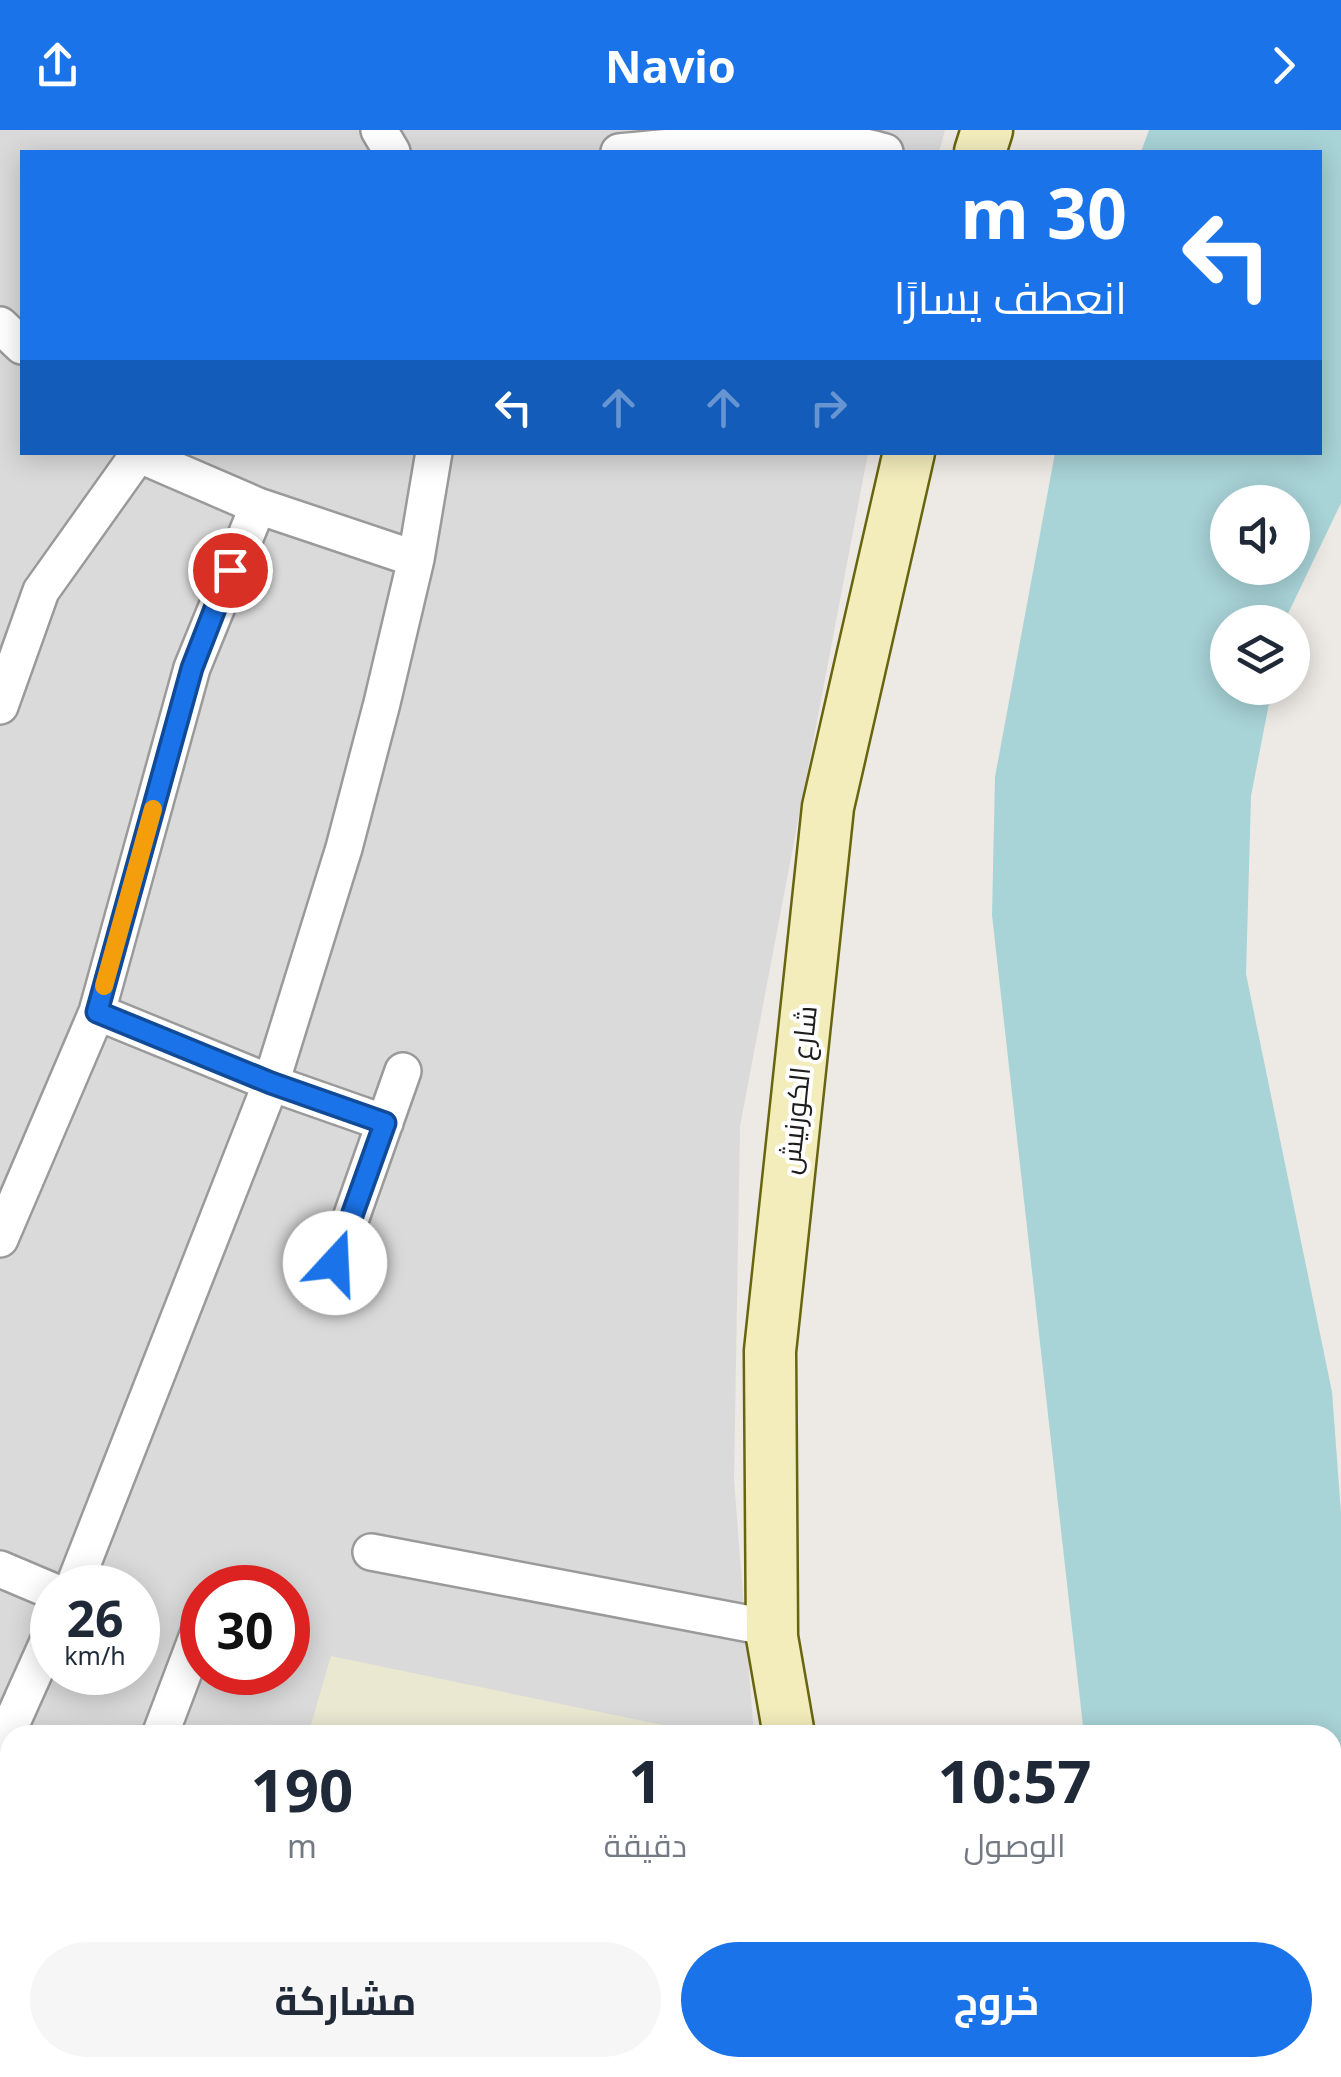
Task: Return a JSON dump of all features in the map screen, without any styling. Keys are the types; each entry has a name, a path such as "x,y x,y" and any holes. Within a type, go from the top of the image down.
{"street":[{"path":"642,150 810,136 880,150"},
{"path":"0,325 20,344"},
{"path":"0,706 41,591 136,455"},
{"path":"139,455 258,506 416,559"},
{"path":"83,1565 271,1083 344,848 416,559 433,455"},
{"name":"شارع الكورنيش","path":"786,1725 771,1628 770,1351 828,807 909,455"},
{"path":"0,1239 97,1012 192,668 258,506"},
{"path":"97,1012 271,1083 385,1123"},
{"path":"335,1263 403,1071"},
{"path":"371,1552 771,1628"},
{"path":"0,1568 30,1581"},
{"path":"11,1725 30,1682"},
{"path":"164,1725 180,1682"}],"shaded area":[{"path":"0,130 945,130 940,150 20,150 20,455 868,455 740,1126 734,1480 753,1725 0,1725"},
{"path":"331,1656 662,1725 311,1725"}],"water":[{"path":"1149,130 1341,130 1341,503 1310,568 1310,485 1210,485 1210,585 1302,585 1292,605 1210,605 1210,705 1269,705 1251,796 1246,974 1332,1392 1341,1513 1341,1725 1083,1725 992,915 995,777 1055,455 1322,455 1322,150 1142,150"}],"slow traffic":[{"path":"104,986 153,809"}],"route":[{"path":"230,570 192,668 97,1012 271,1083 385,1123 335,1263"}]}
